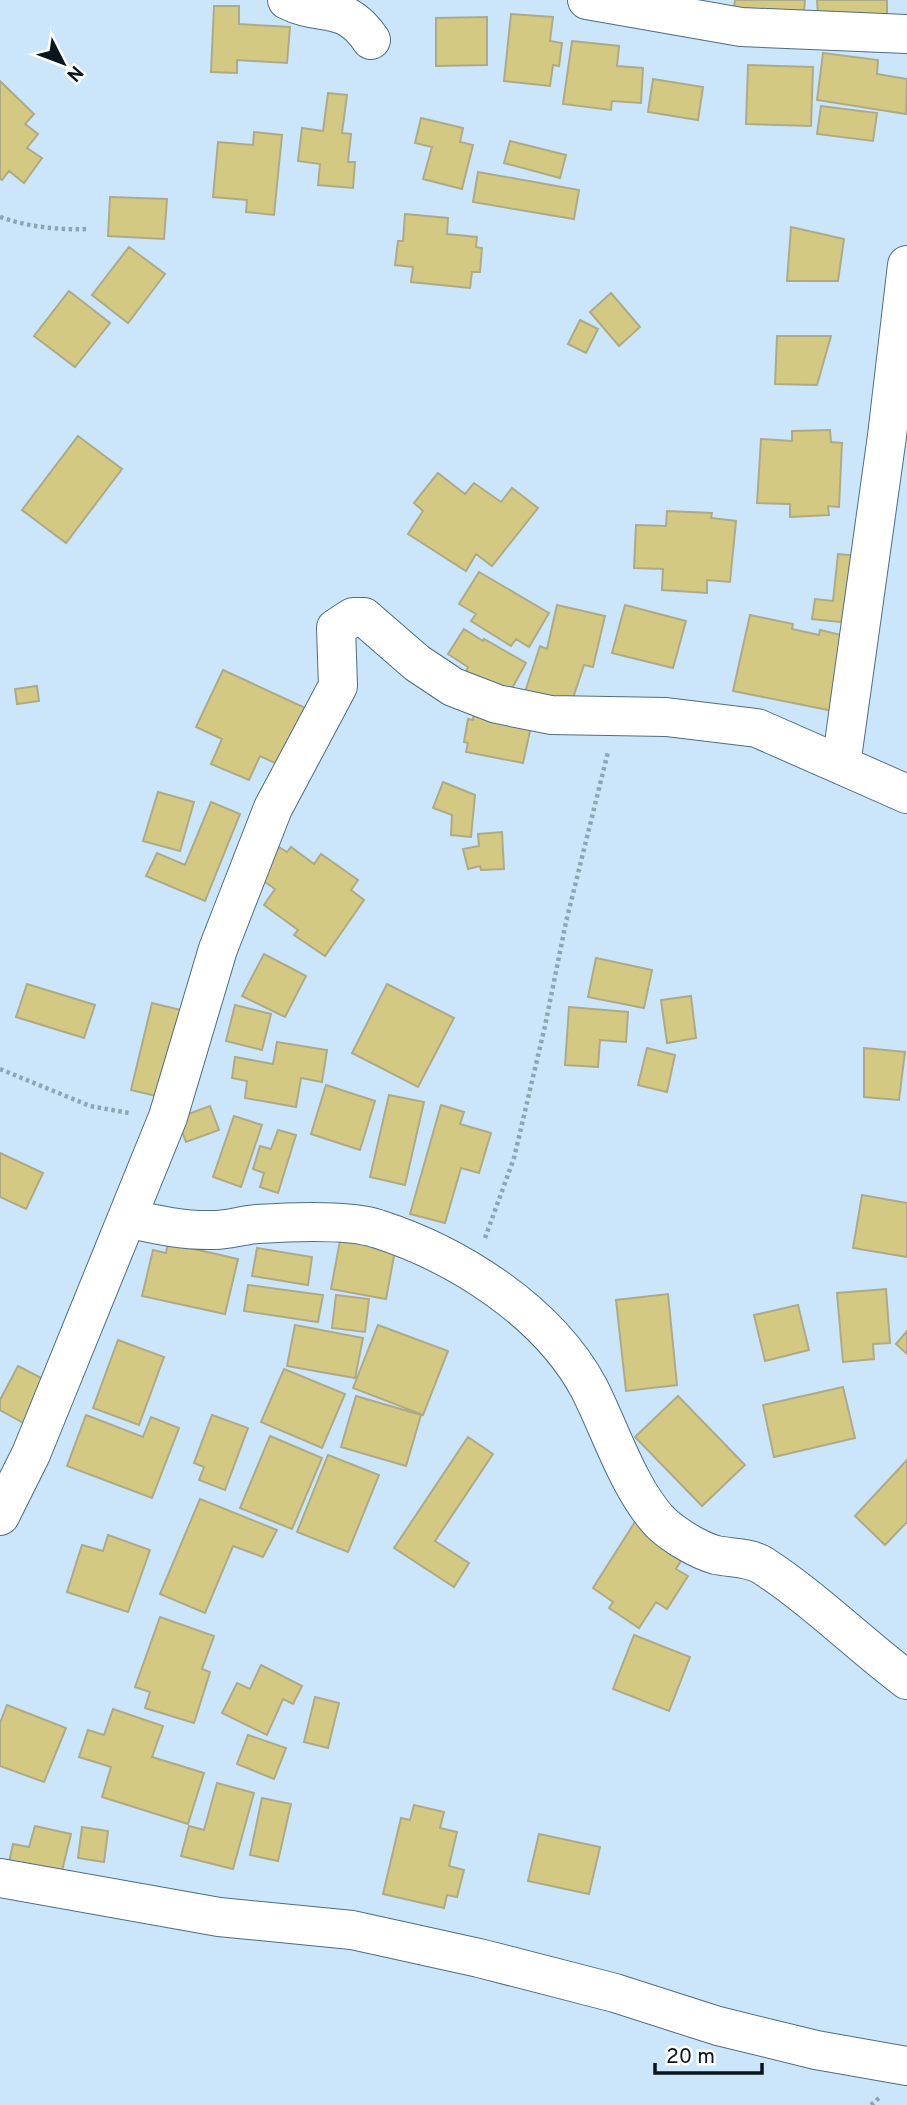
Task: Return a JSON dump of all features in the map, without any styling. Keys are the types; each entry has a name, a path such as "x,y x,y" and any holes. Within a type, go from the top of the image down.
{"street":[{"path":"287,0 299,7 341,12 360,23 371,40"},
{"path":"587,0 741,27 907,34"},
{"path":"841,765 887,436 907,265"},
{"path":"0,1517 31,1454 168,1117 218,949 273,808 338,686 336,628 353,617 364,617 417,663 453,687 496,704 551,715 666,717 757,728 907,794"},
{"path":"127,1219 173,1229 218,1230 256,1224 323,1222 375,1227 424,1245 473,1272 534,1319 564,1349 588,1387 638,1489 662,1523 695,1546 715,1555 758,1563 907,1680"},
{"path":"0,1878 219,1917 352,1930 479,1958 615,1993 718,2025 803,2047 907,2066"}],"path":[{"path":"0,217 20,224 55,230 88,229"},
{"path":"473,1272 514,1158 566,922 616,717"},
{"path":"0,1069 90,1106 168,1117"}],"building":[{"path":"735,0 805,0 804,11 734,8"},
{"path":"817,0 887,0 887,18 818,16"},
{"path":"214,6 239,6 239,24 290,27 287,63 237,60 237,73 211,72"},
{"path":"511,14 553,17 550,41 562,43 559,66 553,65 550,86 504,81"},
{"path":"487,17 487,65 436,66 436,18"},
{"path":"572,41 619,46 617,66 643,68 641,103 612,101 611,110 563,104"},
{"path":"823,53 878,60 877,74 907,79 906,114 817,100"},
{"path":"748,65 813,67 811,126 746,124"},
{"path":"653,79 703,87 698,120 648,112"},
{"path":"0,81 34,114 25,124 38,134 27,148 42,158 24,183 9,171 2,180 0,178"},
{"path":"328,93 347,95 342,133 351,134 348,162 355,162 353,188 318,185 320,164 298,161 302,128 323,131"},
{"path":"821,106 877,113 873,141 817,134"},
{"path":"421,118 463,128 460,142 473,145 462,189 423,179 432,147 415,143"},
{"path":"254,132 282,135 274,215 246,212 247,200 213,197 218,142 253,145"},
{"path":"510,141 566,155 560,178 504,163"},
{"path":"478,172 579,190 574,219 473,202"},
{"path":"110,197 167,199 164,239 108,236"},
{"path":"405,214 448,218 447,234 477,237 476,247 482,248 480,272 472,272 470,288 411,282 413,267 395,265 398,241 403,241"},
{"path":"791,227 844,239 838,281 787,281"},
{"path":"129,247 165,274 128,323 92,295"},
{"path":"69,291 110,323 75,367 34,336"},
{"path":"611,293 640,327 619,346 590,312"},
{"path":"580,320 598,329 586,353 568,344"},
{"path":"777,336 831,336 817,385 775,384"},
{"path":"830,430 831,442 842,443 839,507 828,506 829,515 790,517 790,504 757,503 761,439 792,441 792,431"},
{"path":"78,436 122,469 66,543 22,510"},
{"path":"438,473 465,494 474,483 501,502 512,488 538,508 492,566 476,554 466,571 408,534 423,511 414,503"},
{"path":"667,511 712,513 711,518 736,521 730,582 707,580 707,593 662,590 663,569 634,568 636,525 666,526"},
{"path":"838,554 867,557 859,624 812,619 815,599 833,601"},
{"path":"479,572 549,613 529,647 516,639 511,646 471,621 476,614 459,604"},
{"path":"557,605 605,616 593,667 584,665 570,707 525,692 540,646 547,649"},
{"path":"625,605 686,621 673,668 612,653"},
{"path":"750,615 793,624 792,629 819,635 820,630 849,637 833,711 733,691"},
{"path":"464,629 526,663 505,701 463,678 468,667 448,654"},
{"path":"223,670 312,711 286,768 260,756 249,780 211,764 222,739 196,727"},
{"path":"37,686 39,701 17,704 15,689"},
{"path":"474,711 532,722 523,763 466,752 468,743 464,742 468,719 473,720"},
{"path":"443,782 475,795 471,837 451,835 452,815 433,808"},
{"path":"158,792 194,802 180,851 143,841"},
{"path":"211,802 240,814 205,901 146,876 157,853 185,865"},
{"path":"502,832 504,869 481,870 480,866 468,869 463,849 479,846 478,834"},
{"path":"279,847 287,852 291,847 314,864 321,854 358,880 351,890 364,900 325,956 294,935 298,930 264,905 275,889 258,877"},
{"path":"264,954 306,976 285,1017 242,996"},
{"path":"596,958 652,970 644,1008 588,997"},
{"path":"27,984 95,1005 84,1038 16,1017"},
{"path":"387,984 454,1018 418,1087 352,1053"},
{"path":"691,996 696,1038 667,1043 661,1000"},
{"path":"152,1003 189,1012 169,1099 131,1090"},
{"path":"235,1005 271,1014 262,1050 226,1041"},
{"path":"569,1007 628,1012 626,1042 600,1040 598,1067 565,1065"},
{"path":"277,1042 327,1050 322,1082 301,1078 296,1107 245,1098 247,1081 232,1078 235,1057 273,1064"},
{"path":"647,1048 675,1055 667,1092 638,1085"},
{"path":"864,1048 905,1052 899,1100 864,1097"},
{"path":"326,1085 375,1101 360,1150 311,1134"},
{"path":"389,1095 424,1102 405,1185 370,1177"},
{"path":"441,1105 464,1112 460,1124 491,1133 479,1173 461,1168 445,1223 410,1214"},
{"path":"210,1106 219,1130 186,1142 177,1118"},
{"path":"234,1116 262,1125 241,1187 213,1177"},
{"path":"278,1130 296,1135 278,1193 260,1187 264,1173 253,1169 260,1146 271,1149"},
{"path":"0,1153 43,1173 26,1209 0,1197"},
{"path":"862,1195 907,1203 907,1257 853,1248"},
{"path":"342,1230 397,1240 386,1299 331,1289"},
{"path":"168,1243 238,1259 225,1314 142,1296 153,1250 166,1253"},
{"path":"257,1248 312,1257 308,1285 252,1276"},
{"path":"248,1285 323,1295 318,1322 244,1311"},
{"path":"886,1289 890,1343 873,1344 874,1359 843,1362 837,1293"},
{"path":"668,1294 677,1385 626,1391 616,1300"},
{"path":"336,1295 369,1299 365,1332 332,1328"},
{"path":"798,1305 809,1350 765,1361 754,1315"},
{"path":"295,1325 363,1338 355,1378 287,1366"},
{"path":"378,1325 448,1351 423,1415 353,1388"},
{"path":"907,1331 907,1354 896,1344"},
{"path":"118,1340 164,1357 139,1425 93,1408"},
{"path":"18,1366 51,1383 27,1425 0,1410 0,1400"},
{"path":"284,1369 345,1394 322,1448 261,1422"},
{"path":"843,1387 855,1438 774,1457 763,1405"},
{"path":"356,1396 421,1415 406,1466 341,1447"},
{"path":"678,1396 745,1465 702,1506 635,1437"},
{"path":"86,1415 143,1437 151,1417 179,1428 152,1498 67,1466"},
{"path":"212,1415 248,1428 225,1490 199,1480 204,1467 194,1463"},
{"path":"270,1436 322,1458 292,1529 240,1508"},
{"path":"468,1437 493,1454 435,1541 469,1563 454,1587 394,1548"},
{"path":"328,1455 379,1475 348,1552 297,1532"},
{"path":"907,1460 907,1522 885,1545 855,1516"},
{"path":"200,1499 277,1530 263,1557 233,1546 205,1613 160,1594"},
{"path":"640,1514 690,1546 676,1569 688,1576 667,1609 656,1602 639,1628 609,1608 613,1602 593,1588"},
{"path":"108,1535 150,1550 128,1612 67,1592 82,1545 103,1551"},
{"path":"160,1617 214,1636 202,1669 210,1672 194,1723 145,1708 150,1692 135,1687"},
{"path":"634,1635 690,1657 669,1711 613,1689"},
{"path":"261,1665 302,1686 293,1704 283,1699 267,1735 222,1713 237,1683 250,1689"},
{"path":"315,1697 339,1703 328,1748 304,1742"},
{"path":"7,1705 66,1728 44,1782 0,1766 0,1723"},
{"path":"113,1709 163,1726 152,1757 204,1773 188,1824 102,1797 111,1767 79,1757 88,1730 104,1735"},
{"path":"248,1735 286,1748 274,1779 237,1764"},
{"path":"217,1783 254,1793 233,1869 181,1856 189,1826 204,1830"},
{"path":"262,1798 291,1804 278,1861 250,1855"},
{"path":"414,1805 444,1812 440,1828 457,1832 449,1866 464,1870 457,1897 447,1895 444,1908 383,1894 401,1818 410,1820"},
{"path":"35,1826 71,1834 60,1879 8,1867 13,1844 29,1847"},
{"path":"82,1827 108,1831 104,1862 78,1858"},
{"path":"539,1834 600,1847 589,1894 528,1881"}]}
